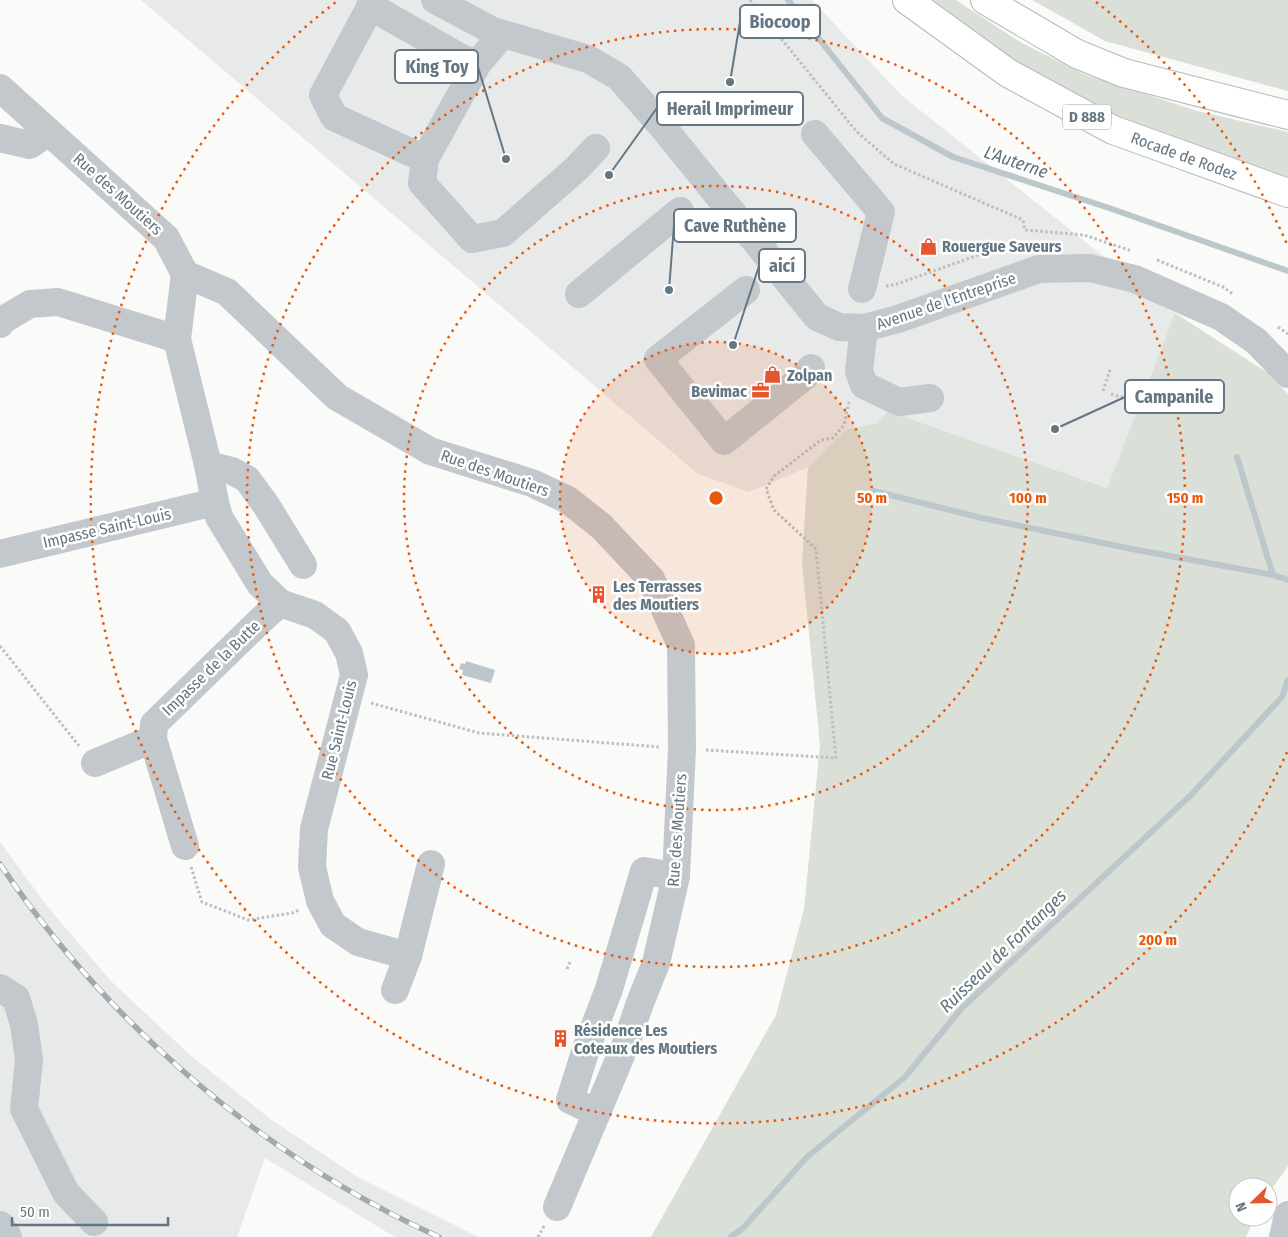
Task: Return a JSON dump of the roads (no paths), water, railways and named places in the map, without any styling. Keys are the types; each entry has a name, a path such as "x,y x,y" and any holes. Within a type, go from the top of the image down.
{"main road":[{"name":"Rocade de Rodez","path":"907,0 1008,73 1113,130 1288,193"},
{"path":"985,0 1078,54 1124,73 1288,115"}],"street":[{"name":"Avenue de l'Entreprise","path":"435,0 493,31 588,59 619,77 661,125 816,318 839,328 864,328 898,319 1039,269 1090,268 1135,279 1222,317 1256,341 1288,374"},
{"path":"426,159 334,118 324,95 372,3 463,59 478,63"},
{"path":"503,34 478,63 426,159 422,183 472,238 503,233 576,169 596,148"},
{"name":"Rue des Moutiers","path":"0,88 166,238 185,274 227,292 337,397 430,451 532,483 568,500 601,526 651,578 681,644 682,748 676,876 656,963 627,1041 558,1207"},
{"path":"0,138 30,145 48,132"},
{"path":"815,134 881,212 862,289"},
{"path":"579,294 680,211"},
{"name":"Rue Saint-Louis","path":"185,274 177,339 219,517 260,584 280,603 315,615 337,631 349,653 354,675 314,830 312,867 320,901 333,924 358,942 408,956"},
{"path":"746,290 658,359 724,441 806,375 811,368"},
{"path":"0,324 2,320 30,304 58,302 177,339"},
{"path":"864,328 859,371 864,385 899,402 930,398"},
{"path":"208,466 232,471 247,479 266,505 303,565"},
{"name":"Impasse Saint-Louis","path":"0,554 215,502"},
{"name":"Impasse de la Butte","path":"153,739 154,724 280,603"},
{"path":"95,763 153,739 185,846"},
{"path":"395,990 408,956 431,864"},
{"path":"597,1113 570,1100 586,1049 609,989 644,871 676,876"},
{"path":"0,988 16,998 24,1024 29,1060 24,1109 36,1137 66,1193 94,1222"},
{"path":"1283,1237 1288,1215"},
{"path":"0,1225 8,1237"}],"waterway":[{"name":"L'Auterne","path":"788,0 882,118 953,157 1109,208 1288,271"},
{"path":"1237,457 1273,575"},
{"path":"874,491 982,518 1132,549 1273,575 1288,580"},
{"name":"Ruisseau de Fontanges","path":"731,1237 743,1228 807,1157 905,1077 962,1008 1191,795 1282,697 1288,680"}],"railway":[{"path":"0,864 43,923 89,979 140,1031 194,1080 251,1126 311,1167 374,1205 439,1237"}],"place":[{"name":"Biocoop","path":"730,82"},
{"name":"King Toy","path":"506,159"},
{"name":"Herail Imprimeur","path":"609,175"},
{"name":"Rouergue Saveurs","path":"928,246"},
{"name":"Cave Ruthène","path":"669,290"},
{"name":"aicí","path":"733,345"},
{"name":"Zolpan","path":"773,375"},
{"name":"Bevimac","path":"761,391"},
{"name":"Campanile","path":"1055,429"},
{"name":"Les Terrasses des Moutiers","path":"599,595"},
{"name":"Résidence Les Coteaux des Moutiers","path":"560,1039"}]}
